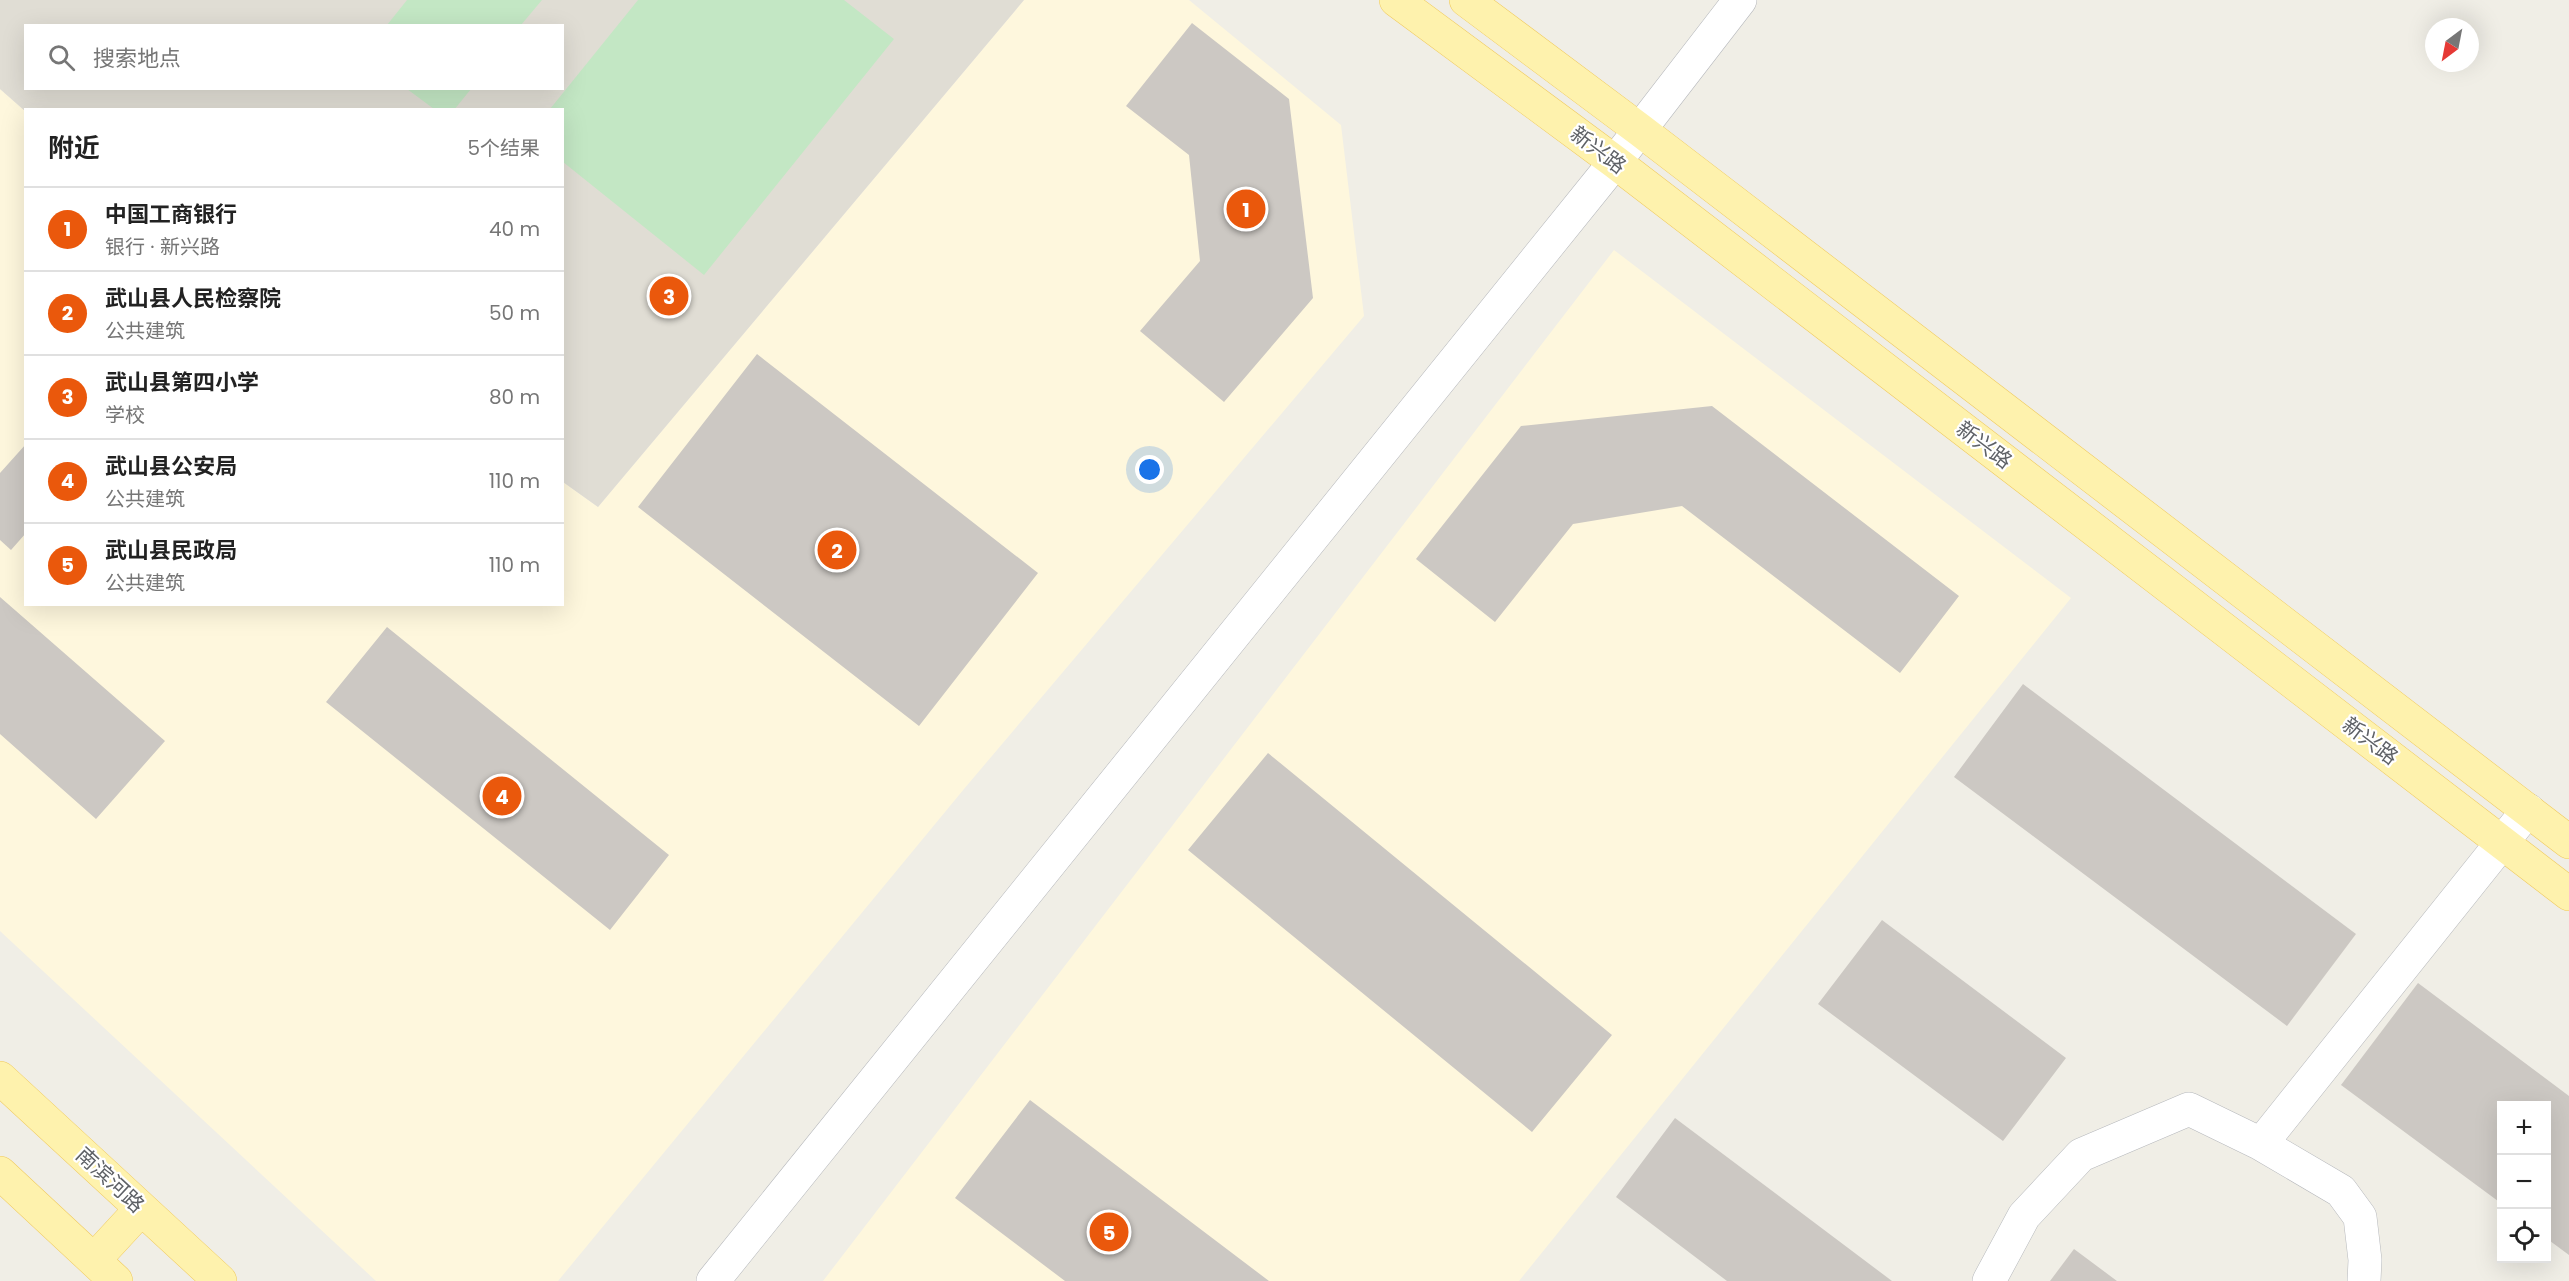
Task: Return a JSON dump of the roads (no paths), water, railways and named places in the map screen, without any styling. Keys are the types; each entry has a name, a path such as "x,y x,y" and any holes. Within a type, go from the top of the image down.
{"main road":[{"name":"新兴路","path":"1396,0 1615,162 2569,894"},
{"name":"新兴路","path":"1466,0 1640,130 2569,842"},
{"name":"南滨河路","path":"0,1078 220,1281"},
{"path":"0,1173 105,1271 141,1209"}],"street":[{"path":"713,1281 1615,162 1740,0"},
{"path":"2261,1144 2528,810"},
{"path":"1989,1281 2024,1216 2081,1155 2189,1109 2261,1144 2341,1191 2360,1217 2365,1260 2364,1281"}],"place":[{"name":"中国工商银行","path":"1246,209"},
{"name":"武山县第四小学","path":"669,296"},
{"name":"武山县人民检察院","path":"837,550"},
{"name":"武山县公安局","path":"502,796"},
{"name":"武山县民政局","path":"1109,1232"}]}
